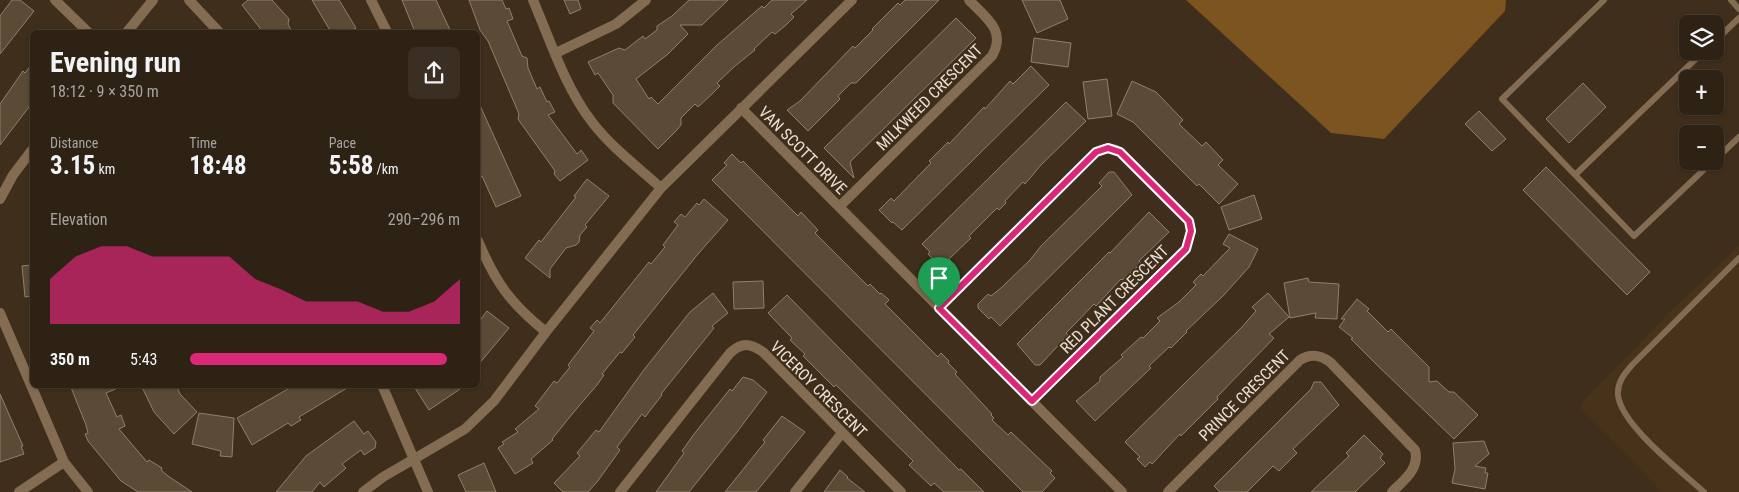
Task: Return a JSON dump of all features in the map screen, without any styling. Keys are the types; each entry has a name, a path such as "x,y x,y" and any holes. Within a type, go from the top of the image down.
{"street":[{"path":"56,0 86,30"},
{"path":"129,30 153,0"},
{"path":"189,0 216,30"},
{"path":"371,0 385,30"},
{"path":"533,0 575,94 590,120 606,138 661,188"},
{"path":"556,53 616,24 646,0"},
{"path":"741,108 852,0"},
{"name":"MILKWEED CRESCENT","path":"839,207 992,56 998,43 996,31 968,0"},
{"name":"VAN SCOTT DRIVE","path":"364,492 383,477 465,429 494,401 546,332 661,188 741,108 1122,492"},
{"name":"RED PLANT CRESCENT","path":"939,308 1096,152 1102,149 1108,148 1120,152 1189,221 1190,239 1186,249 1032,401"},
{"path":"0,199 13,175 30,153"},
{"path":"480,245 499,285 526,316 546,332"},
{"path":"0,313 30,385"},
{"path":"0,343 10,339"},
{"name":"VICEROY CRESCENT","path":"620,492 730,353 742,345 748,344 763,352 901,492"},
{"name":"PRINCE CRESCENT","path":"1168,492 1300,360 1306,356 1314,355 1330,362 1415,450 1414,468 1392,492"},
{"path":"32,388 64,462 88,492"},
{"path":"383,388 428,492"},
{"path":"795,492 842,433"},
{"path":"19,492 64,462"}],"lane":[{"path":"1604,0 1502,99 1634,236 1703,170"},
{"path":"1731,0 1739,9"},
{"path":"1724,32 1739,18"},
{"path":"1575,175 1695,60"},
{"path":"1724,151 1739,137"},
{"path":"1704,492 1641,434 1620,406 1618,393 1621,378 1632,364 1739,258"}],"shaded area":[{"path":"1186,0 1506,0 1505,11 1384,139 1331,133"},
{"path":"1739,246 1739,492 1662,492 1579,406 1673,309"}],"building":[{"path":"12,0 20,0 34,11 0,54 0,16"},
{"path":"248,0 272,0 289,19 288,24 291,30 261,30 242,5"},
{"path":"312,0 339,0 356,28 352,30 330,30"},
{"path":"402,0 436,0 450,30 414,30"},
{"path":"469,0 502,0 506,9 509,8 513,19 507,21 522,56 527,58 528,68 537,89 540,87 547,102 549,101 555,112 548,115 577,154 581,150 588,160 560,181 518,119 519,114 488,41 480,30"},
{"path":"564,0 578,0 581,9 570,14"},
{"path":"689,0 728,0 702,25 680,25 688,34 668,54 636,79 649,99 651,97 658,104 716,46 762,6 764,8 772,0 807,0 791,14 794,17 786,25 775,34 772,32 755,50 717,83 720,86 711,95 698,107 695,104 681,118 681,125 658,149 613,103 613,95 598,73 595,75 588,62 619,48 625,50 643,36 645,39 657,30 657,26 672,16"},
{"path":"905,0 939,0 856,83 851,83 838,96 840,99 808,131 787,110 800,101 853,46 855,48 898,3 900,5"},
{"path":"1022,0 1060,0 1068,19 1037,33"},
{"path":"956,18 976,38 850,162 854,178 824,148"},
{"path":"1034,38 1071,43 1068,67 1031,62"},
{"path":"1031,66 1049,85 902,230 892,223 879,210 891,198 894,201 931,163 929,161 948,142 949,144 984,107 985,109 1010,81 1013,84"},
{"path":"30,67 30,106 0,145 0,104 23,71 25,73"},
{"path":"1107,79 1112,116 1088,119 1083,82"},
{"path":"1132,81 1156,92 1183,120 1179,124 1202,146 1206,142 1223,160 1218,165 1238,184 1219,204 1199,184 1197,186 1133,122 1117,114"},
{"path":"1583,83 1606,107 1569,143 1546,119"},
{"path":"1066,102 1086,121 1041,165 1025,184 1023,182 999,210 997,208 969,236 971,238 949,259 951,261 943,269 928,254 930,252 922,244"},
{"path":"480,105 521,196 496,207 482,176 480,177"},
{"path":"1479,111 1506,139 1492,151 1465,124"},
{"path":"732,154 741,163 743,161 798,216 801,212 818,230 815,233 868,286 870,284 889,300 885,304 938,357 941,353 949,361 948,363 957,372 955,374 992,414 994,418 992,420 1008,435 1011,432 1052,471 1050,473 1055,478 1042,492 1023,492 712,180 727,165 724,163"},
{"path":"1546,167 1650,272 1627,295 1523,190"},
{"path":"1109,172 1114,172 1132,195 1000,326 991,317 989,319 978,308 978,304 988,294 991,296 1001,288 1030,260 1041,246 1102,186 1099,183"},
{"path":"587,179 609,196 585,225 587,227 580,235 579,242 566,248 550,269 550,278 525,258 539,240 541,242 576,197 574,196"},
{"path":"1254,195 1262,219 1229,230 1221,207"},
{"path":"704,199 728,220 633,335 635,337 602,374 604,375 597,385 553,440 531,459 533,463 515,474 498,448 504,444 502,442 518,432 515,429 539,409 535,406 554,381 557,383 570,367 568,365 594,331 590,328 597,320 600,323 649,262 651,264 665,247 663,245 678,225 674,222 681,214 685,217 697,203 699,205"},
{"path":"1149,212 1169,232 1139,261 1141,263 1133,271 1121,279 1096,306 1094,304 1066,333 1068,335 1040,365 1035,365 1017,344"},
{"path":"1229,234 1258,249 1249,267 1171,348 1169,347 1149,366 1151,368 1095,421 1076,401 1100,381 1100,377 1123,357 1121,355 1141,337 1143,338 1160,321 1157,318 1179,302 1196,285 1193,282 1201,274 1203,276 1230,248 1223,244"},
{"path":"30,265 30,296 25,297 22,266"},
{"path":"1308,278 1309,282 1339,284 1337,319 1315,318 1316,313 1290,318 1284,283"},
{"path":"763,281 764,308 734,309 733,282"},
{"path":"713,293 728,313 712,326 714,328 645,417 642,414 617,447 620,450 588,492 563,492 554,483 580,456 577,453 596,430 599,432 643,371 690,312"},
{"path":"1268,293 1289,317 1269,334 1274,338 1217,397 1218,399 1181,436 1180,434 1152,464 1150,462 1145,467 1137,459 1140,457 1125,442 1241,328 1256,311 1252,307"},
{"path":"787,295 959,470 961,469 984,492 944,492 934,483 931,486 909,465 913,461 836,385 834,387 803,356 805,354 790,340 792,338 768,313"},
{"path":"1357,299 1369,309 1367,311 1388,332 1391,329 1429,367 1429,382 1437,381 1449,392 1454,392 1478,415 1454,439 1351,339 1353,338 1339,327 1345,319 1341,319"},
{"path":"487,311 509,328 480,363 480,320"},
{"path":"743,377 753,380 767,392 737,432 689,492 656,492 684,453 682,451 694,434 730,389 732,391"},
{"path":"1314,382 1321,382 1339,405 1293,449 1297,453 1279,471 1273,466 1247,492 1220,492 1214,486 1311,389"},
{"path":"71,388 118,388 106,393 117,417 121,415 125,426 119,429 147,462 149,460 162,468 161,470 168,476 192,492 138,492 121,481 88,441 85,434 88,433"},
{"path":"142,388 177,388 180,394 197,412 174,434 154,412"},
{"path":"290,388 347,388 299,417 301,420 291,426 288,423 252,445 237,418"},
{"path":"415,388 462,388 429,410"},
{"path":"0,394 23,446 21,446 24,454 0,462"},
{"path":"199,413 234,418 232,457 220,456 221,451 192,444"},
{"path":"782,416 805,432 756,492 725,492 765,442 763,440"},
{"path":"354,421 364,434 368,431 376,442 375,448 364,455 361,450 342,464 346,468 324,487 320,482 312,492 276,492 306,456"},
{"path":"1364,435 1383,454 1380,458 1385,463 1355,492 1311,492 1349,456 1346,453"},
{"path":"1484,441 1489,454 1475,466 1486,468 1485,473 1488,473 1485,489 1452,483 1455,469 1453,443"},
{"path":"484,463 496,492 466,492 458,475"},
{"path":"840,470 847,478 865,492 824,492"}],"route":[{"path":"1102,149 1115,149 1120,152 1189,221 1191,231 1189,244 1186,249 1032,401 939,308 1096,152 1102,149"}]}
